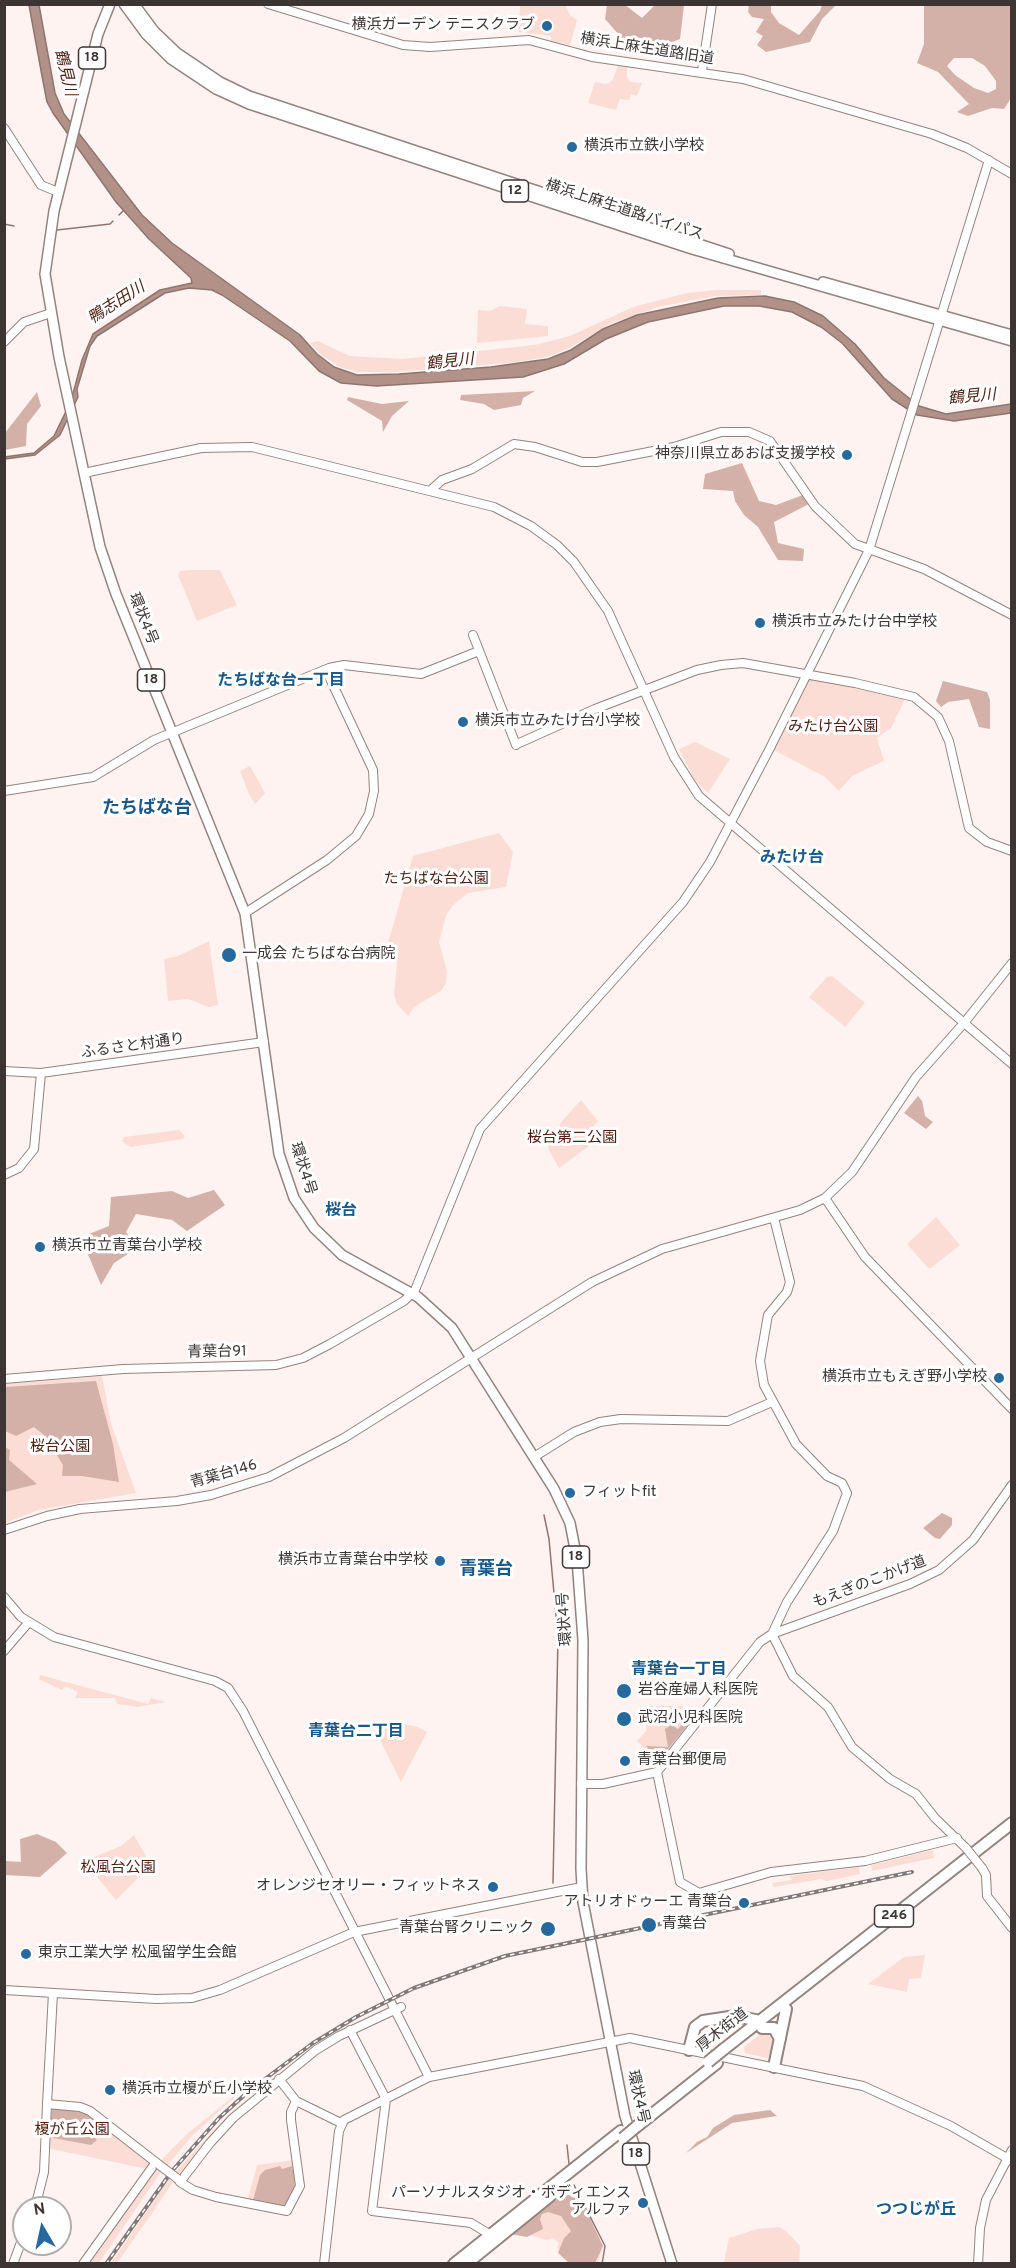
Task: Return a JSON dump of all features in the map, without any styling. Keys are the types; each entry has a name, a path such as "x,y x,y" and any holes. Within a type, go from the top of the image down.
{"highway":[{"name":"厚木街道","path":"454,2264 489,2234 761,2025 1011,1823"},
{"name":"厚木街道","path":"729,2050 746,2033 786,2009 1011,1831"},
{"path":"774,2067 786,2009"},
{"path":"736,2016 745,2023 746,2033"},
{"path":"689,2050 695,2027 703,2021 736,2016 774,2028 780,2039"},
{"name":"厚木街道","path":"466,2264 622,2134"}],"main road":[{"name":"環状4号","path":"110,4 104,15 58,192 45,274 51,313 104,562 245,913 279,1154 298,1205 314,1228 342,1255 411,1294 445,1320 472,1358 563,1506 575,1547 583,1652 582,1887 625,2116 672,2264"},
{"name":"横浜上麻生道路バイパス","path":"124,4 146,34 171,59 216,89 249,104 692,249 940,318 1011,335"},
{"name":"横浜上麻生道路バイパス","path":"134,4 154,31 177,53 220,82 249,96 678,238 1011,341"}],"street":[{"name":"横浜上麻生道路旧道","path":"268,4 403,45 430,47 519,39 592,57 702,71 752,81 932,134 967,148 1011,174"},
{"path":"702,71 712,4"},
{"path":"4,128 41,185 58,192"},
{"path":"411,1294 422,1276 480,1129 677,909 703,874 807,674 869,550 989,160"},
{"path":"4,342 24,322 51,313"},
{"path":"431,490 442,480 472,469 514,444 535,447 582,462 597,462 684,444 721,432 749,432 770,441 815,507 855,544 924,569 1011,615"},
{"path":"84,473 201,448 241,446 265,448 504,511 531,526 557,545 586,577 608,611 674,757 689,783 730,825 1011,1064"},
{"path":"473,635 517,745 644,690 721,664 743,663 914,697 938,717 949,741 969,828 987,842 1011,851"},
{"path":"4,791 93,777 113,767 145,744 326,670 344,665 421,674 479,651"},
{"path":"245,913 328,859 356,836 369,814 374,791 373,770 326,670"},
{"name":"青葉台146","path":"4,1530 47,1516 80,1509 177,1501 269,1477 320,1451 592,1282 662,1249 800,1210 825,1197 852,1172 916,1077 964,1023 1011,963"},
{"name":"ふるさと村通り","path":"4,1071 40,1073 264,1042"},
{"path":"4,1175 19,1168 34,1149 40,1073"},
{"path":"825,1197 865,1257 1011,1409"},
{"path":"581,1784 603,1784 657,1772 759,1642 772,1634 787,1602 833,1531 847,1493 842,1483 827,1476 796,1444 764,1385 760,1361 768,1316 787,1292 790,1276 774,1218"},
{"name":"青葉台91","path":"4,1379 123,1369 276,1365 303,1358 330,1344 411,1294"},
{"path":"534,1457 574,1432 600,1422 621,1419 729,1421 772,1402"},
{"name":"もえぎのこかげ道","path":"772,1634 910,1584 939,1570 973,1540 1011,1485"},
{"path":"4,1597 40,1630 72,1643 214,1681 228,1688 243,1711 354,1932 397,2008 429,2077"},
{"path":"4,1651 29,1622"},
{"path":"772,1634 793,1676 828,1707 852,1747 890,1779 916,1794 935,1818 966,1848 986,1875 987,1896 1011,1928"},
{"path":"657,1772 680,1882 699,1893 771,1872 865,1861 957,1838"},
{"path":"4,1990 170,1999 202,1996 354,1932 582,1887"},
{"path":"38,2196 44,2172 53,1993"},
{"path":"179,2180 233,2118 279,2079 316,2050 350,2030 397,2008"},
{"path":"350,2030 386,2099 372,2211 471,2223 489,2234"},
{"path":"341,2123 429,2077 630,2038 863,2086 951,2126 1009,2159"},
{"path":"279,2079 296,2101 341,2123"},
{"path":"47,2104 90,2111 193,2190 216,2197 287,2211 300,2186 291,2120 291,2112 296,2101"},
{"path":"324,2264 341,2123"},
{"path":"978,2264 980,2228 986,2200 1009,2159 1011,2150"},
{"path":"83,2264 157,2163"}],"green space":[{"name":"横浜ガーデン テニスクラブ","path":"520,5 565,5 570,15 577,20 570,45 551,41 551,36 519,32"},
{"path":"607,5 625,5 642,18 655,5 684,5 680,39 670,43 644,44 621,37 605,19"},
{"path":"749,5 771,5 771,12 779,23 799,35 820,11 822,5 836,5 822,19 810,42 766,52 757,45 763,36 756,32 764,19 752,17 748,12"},
{"path":"924,5 1011,5 1011,98 1004,109 992,108 968,116 957,112 969,104 938,72 917,63 924,44","holes":["954,58 972,58 985,66 996,81 996,89 988,93 974,88 955,75 947,66"]},
{"path":"618,66 627,67 627,77 630,82 642,83 637,96 631,94 629,100 620,99 616,110 588,103 595,82 606,84 612,81"},
{"path":"761,290 761,295 715,296 658,307 612,323 569,348 550,356 518,362 395,372 358,372 340,367 323,356 310,343 318,341 350,356 402,359 535,345 570,336 633,307 687,293"},
{"path":"500,306 527,309 525,324 548,326 548,336 477,343 478,310 490,311"},
{"path":"535,391 523,398 521,405 494,410 484,404 460,400 461,395"},
{"path":"37,392 41,406 27,424 26,446 5,450 5,433"},
{"path":"348,397 382,404 409,401 392,416 383,432 382,421 347,400"},
{"path":"742,463 759,501 776,505 803,495 809,504 774,522 778,543 804,549 803,561 778,560 758,527 744,515 735,501 733,491 703,489 705,474"},
{"path":"220,570 237,605 197,621 178,575 180,571"},
{"name":"みたけ台公園","path":"808,677 906,697 891,728 877,738 884,761 852,776 839,791 825,777 772,749"},
{"path":"943,681 987,692 990,700 990,729 979,727 969,699 948,702 941,707 936,701"},
{"path":"695,742 730,759 708,793 695,780 679,749"},
{"path":"250,766 265,793 255,804 240,771"},
{"name":"たちばな台公園","path":"499,833 513,852 506,887 468,893 452,906 446,916 439,942 447,971 446,983 441,991 414,1007 408,1016 397,1004 394,995 397,963 386,950 413,856"},
{"path":"209,941 218,1005 209,1007 188,999 168,1001 164,959 178,956"},
{"path":"832,976 865,1003 845,1027 809,997 827,977"},
{"path":"918,1096 922,1101 925,1116 933,1122 926,1129 904,1113"},
{"name":"桜台第二公園","path":"581,1100 598,1121 588,1132 596,1141 559,1168 548,1148 562,1121"},
{"path":"179,1130 185,1136 183,1139 130,1147 122,1141 124,1137"},
{"path":"214,1190 225,1205 187,1231 172,1220 136,1214 126,1232 137,1248 114,1263 101,1285 87,1252 89,1234 109,1226 111,1197 172,1191 188,1198"},
{"path":"936,1217 960,1245 928,1268 907,1244"},
{"name":"桜台公園","path":"102,1376 111,1424 136,1493 38,1510 5,1523 4,1384"},
{"path":"96,1381 113,1444 119,1482 82,1476 62,1476 63,1465 45,1436 34,1427 16,1436 5,1431 5,1387"},
{"path":"5,1447 10,1450 9,1460 37,1484 5,1492"},
{"path":"942,1513 952,1518 952,1525 940,1539 935,1538 923,1528"},
{"path":"40,1675 148,1704 151,1698 166,1702 138,1707 117,1704 115,1698 75,1698 78,1692 65,1686 62,1690 39,1679"},
{"path":"647,1706 682,1706 695,1717 658,1763 637,1741 646,1731"},
{"path":"687,1719 691,1719 690,1722 663,1755 652,1753 646,1746 668,1747 665,1729 671,1725 678,1729"},
{"path":"394,1723 415,1726 427,1732 401,1782 376,1732"},
{"path":"37,1834 56,1842 67,1853 40,1877 5,1875 5,1861 21,1862 20,1839"},
{"name":"松風台公園","path":"134,1835 148,1860 148,1868 116,1900 84,1861 121,1846"},
{"path":"933,1850 934,1858 872,1871 871,1865"},
{"path":"859,1867 860,1874 826,1881 821,1879 774,1887 772,1883 792,1880 789,1876"},
{"path":"925,1955 921,1978 909,1979 907,1992 868,1984 904,1957"},
{"path":"763,2032 771,2032 775,2038 771,2055 767,2058 745,2053 744,2047"},
{"path":"285,2068 234,2113 182,2174 175,2172 229,2114"},
{"path":"250,2083 191,2137 167,2166 162,2162 163,2158 188,2133"},
{"name":"榎が丘公園","path":"50,2108 73,2109 88,2114 150,2160 147,2169 47,2148"},
{"path":"52,2109 68,2109 86,2114 96,2121 95,2124 70,2121 69,2127 78,2133 91,2134 97,2140 91,2145 53,2138 49,2135"},
{"path":"770,2110 777,2116 732,2123 686,2153 697,2142 707,2137 713,2128 734,2115"},
{"path":"295,2160 300,2177 287,2211 250,2204 248,2198 257,2165"},
{"path":"280,2166 282,2169 292,2166 294,2174 295,2188 289,2204 284,2206 253,2200 260,2175 265,2170"},
{"path":"156,2169 161,2172 99,2263 89,2264"},
{"path":"169,2179 173,2182 155,2209 117,2263 111,2263"},
{"path":"569,2195 577,2199 587,2212 603,2246 595,2263 569,2263 558,2253 564,2238 571,2231 561,2216 548,2212 542,2214 540,2219 543,2229 527,2237 510,2234 560,2196"},
{"path":"563,2196 595,2232 602,2250 598,2263 574,2263 557,2248 559,2243 553,2238 546,2240 517,2231"},
{"path":"779,2227 800,2246 799,2263 724,2263 729,2238 757,2229"}],"shaded area":[{"path":"29,5 39,5 55,93 64,114 142,215 172,243 300,335 317,354 334,367 357,375 399,374 491,367 548,359 571,350 603,329 637,315 718,298 765,296 794,302 823,316 855,344 884,378 919,406 946,414 1011,404 1011,413 954,421 917,415 892,399 842,343 821,327 792,312 759,306 724,306 648,322 606,339 564,364 523,377 376,386 341,383 319,371 290,341 222,295 212,290 189,288 165,293 97,336 90,346 77,389 78,397 60,435 35,455 5,459 4,457 34,453 54,436 71,401 82,360 93,334 160,290 192,283 191,278 149,239 116,202 53,113 47,102"}],"waterway":[{"path":"119,215 124,210"},
{"path":"57,230 110,224 113,221"},
{"path":"4,224 14,226"},
{"path":"544,1515 549,1539 558,1637 553,1883"},
{"path":"567,2145 569,2164"},
{"path":"574,2185 605,2246 602,2264"}],"railway":[{"path":"106,2264 172,2171 219,2118 249,2091 313,2043 356,2017 414,1988 505,1956 912,1872"}],"place":[{"name":"横浜ガーデン テニスクラブ","path":"547,26"},
{"name":"横浜市立鉄小学校","path":"572,147"},
{"name":"神奈川県立あおば支援学校","path":"847,455"},
{"name":"横浜市立みたけ台中学校","path":"760,623"},
{"name":"横浜市立みたけ台小学校","path":"463,722"},
{"name":"一成会 たちばな台病院","path":"229,955"},
{"name":"横浜市立青葉台小学校","path":"40,1247"},
{"name":"横浜市立もえぎ野小学校","path":"999,1378"},
{"name":"フィットfit","path":"570,1493"},
{"name":"横浜市立青葉台中学校","path":"440,1561"},
{"name":"岩谷産婦人科医院","path":"624,1691"},
{"name":"武沼小児科医院","path":"624,1719"},
{"name":"青葉台郵便局","path":"625,1761"},
{"name":"オレンジセオリー・フィットネス","path":"493,1887"},
{"name":"アトリオドゥーエ 青葉台","path":"744,1903"},
{"name":"青葉台","path":"649,1925"},
{"name":"青葉台腎クリニック","path":"548,1929"},
{"name":"東京工業大学 松風留学生会館","path":"26,1954"},
{"name":"横浜市立榎が丘小学校","path":"110,2090"},
{"name":"パーソナルスタジオ・ボディエンス アルファ","path":"643,2203"}],"district":[{"name":"たちばな台一丁目","path":"281,682"},
{"name":"たちばな台","path":"147,809"},
{"name":"みたけ台","path":"792,859"},
{"name":"桜台","path":"341,1212"},
{"name":"青葉台","path":"486,1570"},
{"name":"青葉台一丁目","path":"679,1671"},
{"name":"青葉台二丁目","path":"356,1733"},
{"name":"つつじが丘","path":"916,2211"}],"water label":[{"name":"鶴見川","path":"64,73"},
{"name":"鴨志田川","path":"117,304"},
{"name":"鶴見川","path":"450,363"},
{"name":"鶴見川","path":"972,398"}]}
